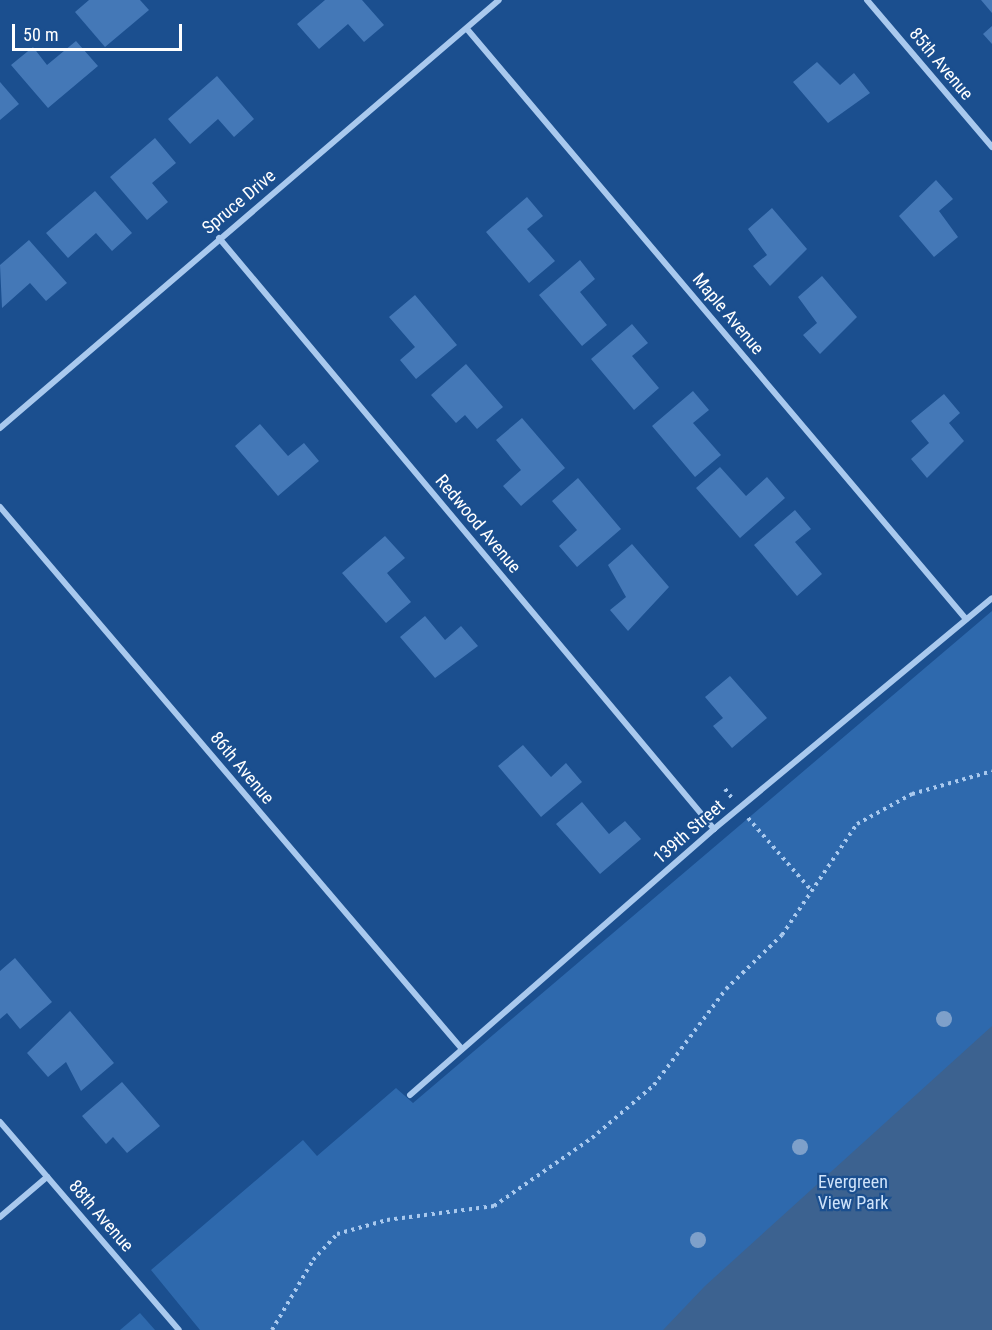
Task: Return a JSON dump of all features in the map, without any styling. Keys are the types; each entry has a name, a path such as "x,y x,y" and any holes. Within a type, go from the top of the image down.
{"street":[{"name":"Spruce Drive","path":"0,428 219,238 500,0"},
{"name":"85th Avenue","path":"867,0 992,147"},
{"name":"Maple Avenue","path":"467,29 966,619"},
{"name":"Redwood Avenue","path":"219,238 714,829"},
{"name":"86th Avenue","path":"0,507 462,1049"},
{"name":"139th Street","path":"410,1095 714,829 992,598"},
{"name":"88th Avenue","path":"0,1122 179,1330"},
{"path":"0,1217 47,1177"}],"path":[{"path":"272,1330 313,1260 338,1234 387,1220 494,1206 592,1138 654,1085 726,989 782,934 850,833 877,811 912,794 992,771"},
{"path":"725,789 811,890"}],"green space":[{"name":"Evergreen View Park","path":"992,611 992,1330 200,1330 151,1270 303,1140 317,1156 396,1088 413,1103"},
{"path":"140,1313 155,1330 120,1330"}],"shaded area":[{"path":"992,1026 992,1330 663,1330 705,1286"}],"building":[{"path":"89,0 140,0 149,10 105,47 75,12"},
{"path":"325,0 362,0 384,25 364,42 348,24 319,49 297,24"},
{"path":"981,0 992,0 992,13"},
{"path":"992,26 992,44 983,34"},
{"path":"76,41 98,66 48,108 11,65 33,47 47,65"},
{"path":"817,62 840,85 854,73 870,93 828,123 793,82"},
{"path":"217,76 254,119 234,137 218,119 190,144 168,119"},
{"path":"0,82 19,104 0,120"},
{"path":"155,138 176,163 152,183 168,202 147,220 110,177"},
{"path":"936,180 953,199 939,211 958,237 934,257 899,216"},
{"path":"95,191 132,233 112,251 96,233 68,258 46,233"},
{"path":"527,197 543,216 527,229 555,261 529,283 486,232"},
{"path":"772,208 807,249 770,286 753,266 767,255 748,229"},
{"path":"29,240 67,283 46,301 30,283 2,308 0,265"},
{"path":"580,260 595,279 580,292 607,325 582,346 539,295"},
{"path":"822,276 857,317 820,354 803,335 817,323 798,297"},
{"path":"415,295 457,345 416,379 400,360 415,347 389,317"},
{"path":"632,324 648,343 632,356 659,388 634,410 591,359"},
{"path":"466,364 503,407 477,429 465,415 456,423 431,395"},
{"path":"693,391 709,410 693,423 721,455 695,477 652,426"},
{"path":"944,394 960,413 949,423 964,441 927,478 911,459 929,443 911,421"},
{"path":"522,418 565,468 521,506 503,486 521,470 496,440"},
{"path":"260,424 288,456 304,443 319,461 278,496 235,446"},
{"path":"720,467 746,496 767,477 785,498 740,538 696,488"},
{"path":"578,478 621,529 577,567 559,546 577,530 552,501"},
{"path":"795,510 811,529 795,542 822,574 797,596 754,545"},
{"path":"385,536 405,558 387,573 411,602 386,623 342,573"},
{"path":"632,544 669,587 628,631 610,610 626,597 608,565"},
{"path":"425,616 445,640 461,626 478,646 435,678 400,637"},
{"path":"730,676 767,718 732,748 713,726 723,718 705,697"},
{"path":"523,745 551,777 566,763 582,782 541,817 498,766"},
{"path":"582,802 609,834 625,821 641,839 600,874 556,824"},
{"path":"15,958 52,1002 20,1029 7,1013 0,1019 0,971"},
{"path":"70,1011 114,1063 81,1091 66,1062 48,1077 27,1053"},
{"path":"122,1082 160,1126 127,1153 113,1137 106,1144 82,1116"}]}
